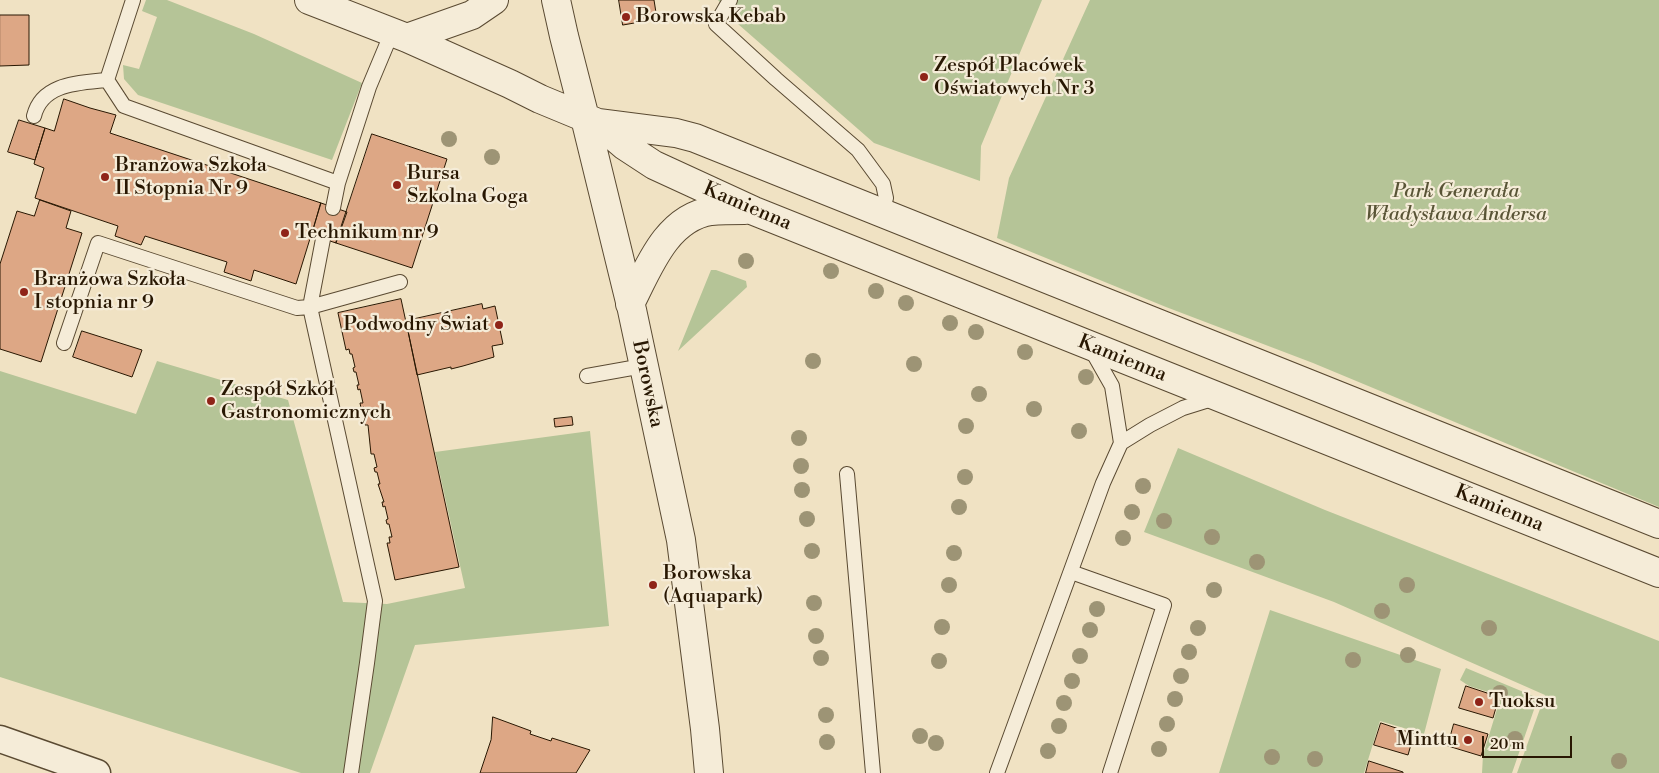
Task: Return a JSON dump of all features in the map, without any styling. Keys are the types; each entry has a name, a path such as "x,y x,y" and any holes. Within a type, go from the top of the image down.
{"street":[{"name":"Kamienna","path":"309,0 400,35 540,99 592,120 676,133 696,138 1659,524"},
{"path":"400,35 472,15 494,0"},
{"name":"Borowska","path":"556,0 564,36 592,120 681,540 708,773"},
{"name":"Kamienna","path":"592,120 654,165 754,211 1659,573"},
{"path":"630,304 660,247 683,224 699,214 710,211 754,211"},
{"path":"0,739 97,773"}],"lane":[{"path":"107,80 133,0"},
{"path":"730,0 716,24 858,150 883,184 886,198 882,213"},
{"path":"333,208 338,183 369,86 400,35"},
{"path":"34,116 36,108 53,89 79,83 107,80"},
{"path":"107,80 124,106 338,183"},
{"path":"323,238 310,307 375,601 351,773"},
{"path":"64,344 98,243 298,308 310,307 400,282"},
{"path":"1089,346 1112,386 1121,443"},
{"path":"587,376 643,366"},
{"path":"997,773 1106,475 1121,443 1183,408 1219,398"},
{"path":"847,474 873,773"},
{"path":"1071,572 1164,605 1110,773"}],"green space":[{"path":"146,0 167,0 254,34 362,83 332,160 138,95 124,79 123,65 139,69 157,17 142,11"},
{"name":"Zespół Placówek Oświatowych Nr 3","path":"718,0 1042,0 981,146 980,181 874,143 738,24"},
{"name":"Park Generała Władysława Andersa","path":"1090,0 1659,0 1659,507 1313,363 1166,307 997,238 1009,178"},
{"path":"711,270 746,281 747,287 678,351"},
{"path":"157,361 288,400 343,602 387,604 465,588 435,452 590,431 609,626 415,645 370,773 301,773 0,677 0,371 136,414"},
{"path":"1178,448 1325,510 1659,641 1659,773 1517,773 1545,695 1334,602 1144,532"},
{"path":"1270,610 1441,669 1424,734 1380,721 1364,773 1219,773"},
{"path":"1466,668 1538,698 1512,773 1482,773 1483,755 1501,696 1469,686 1460,680"}],"building":[{"path":"619,0 654,0 657,19 623,25"},
{"path":"0,15 29,15 29,65 0,66"},
{"path":"64,99 116,115 110,133 321,203 296,284 254,270 251,281 224,272 227,262 145,236 141,245 115,236 118,226 35,198 44,168 34,164 35,160 45,128 54,131"},
{"path":"19,120 45,128 35,160 8,152"},
{"name":"Bursa Szkolna Goga","path":"372,134 447,159 412,268 336,243"},
{"path":"40,200 71,211 66,228 82,233 41,362 0,349 0,264 17,211 34,216"},
{"path":"321,203 347,212 336,243 312,235"},
{"path":"401,299 459,567 395,580 387,543 390,543 389,537 392,537 386,520 388,519 385,506 383,507 382,502 384,502 378,484 380,484 377,472 375,472 374,468 377,467 374,454 371,454 368,425 365,425 364,421 366,420 364,407 361,408 360,403 363,403 360,389 358,390 357,385 359,385 356,372 354,372 353,368 355,367 352,354 350,354 349,349 346,350 338,313"},
{"path":"482,304 483,309 495,306 503,344 492,346 494,357 451,369 451,367 417,375 406,321"},
{"path":"82,331 142,350 132,377 73,357"},
{"path":"572,417 573,425 555,427 554,419"},
{"name":"Tuoksu","path":"1466,686 1499,697 1493,718 1459,708"},
{"path":"493,717 531,731 530,734 551,741 552,738 590,750 576,773 480,773 491,740"},
{"path":"1381,723 1414,734 1408,755 1374,745"},
{"name":"Minttu","path":"1454,724 1488,734 1481,756 1448,746"},
{"path":"1369,761 1403,772 1403,773 1366,773"}],"place":[{"name":"Borowska Kebab","path":"626,17"},
{"name":"Zespół Placówek Oświatowych Nr 3","path":"924,77"},
{"name":"Branżowa Szkoła II Stopnia Nr 9","path":"105,177"},
{"name":"Bursa Szkolna Goga","path":"397,185"},
{"name":"Technikum nr 9","path":"285,233"},
{"name":"Branżowa Szkoła I stopnia nr 9","path":"24,292"},
{"name":"Podwodny Świat","path":"499,325"},
{"name":"Zespół Szkół Gastronomicznych","path":"211,401"},
{"name":"Borowska (Aquapark)","path":"653,585"},
{"name":"Tuoksu","path":"1479,702"},
{"name":"Minttu","path":"1468,740"}]}
